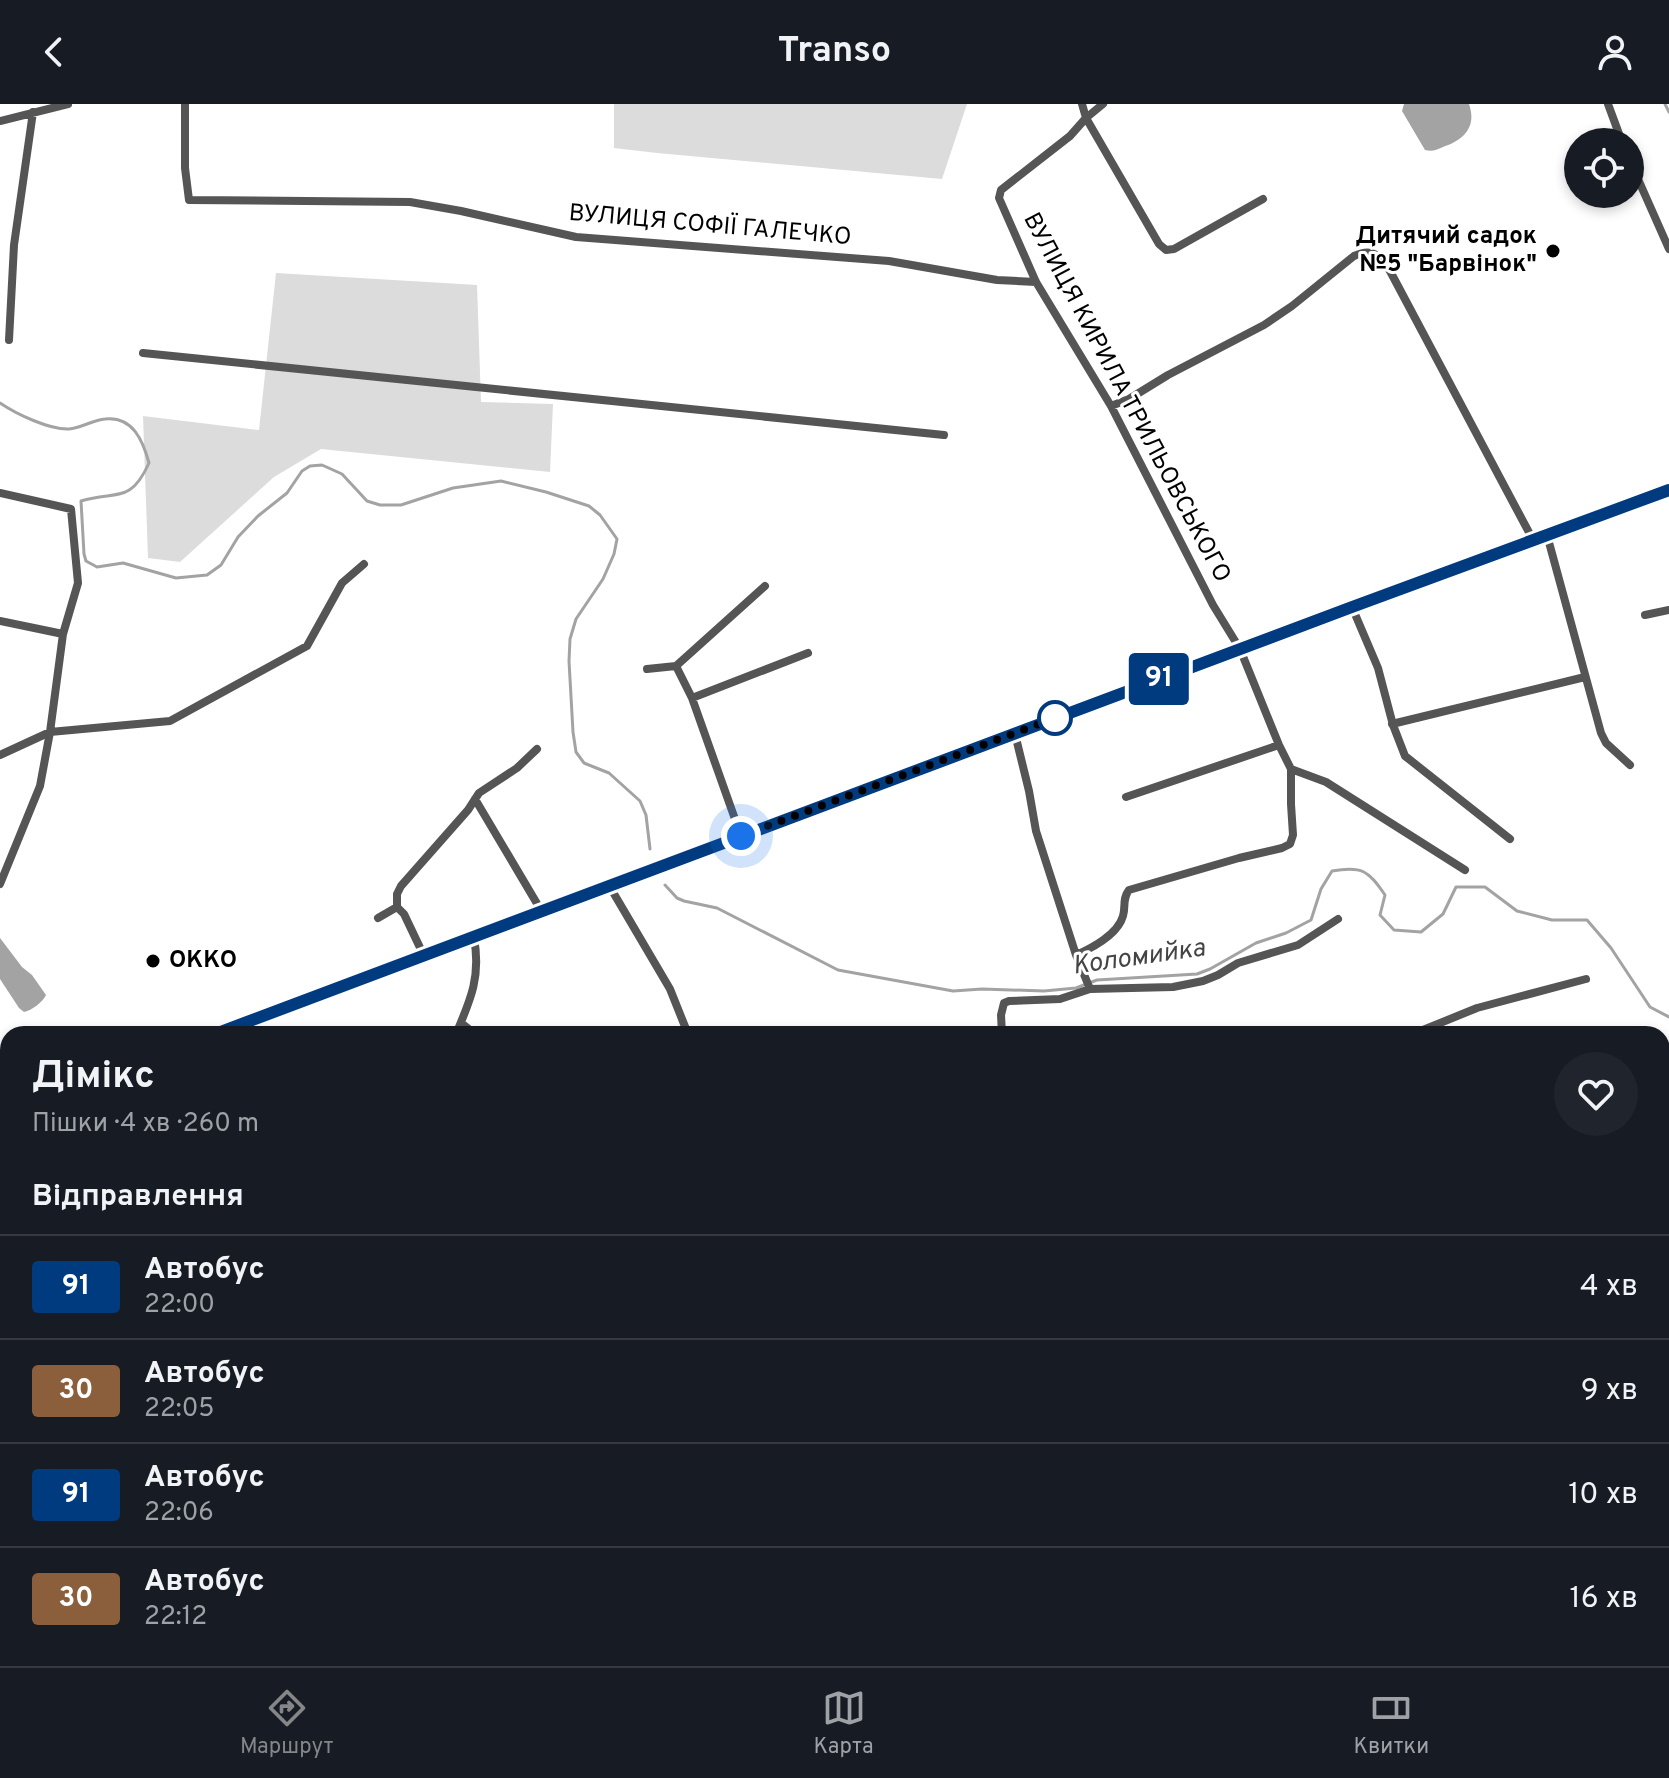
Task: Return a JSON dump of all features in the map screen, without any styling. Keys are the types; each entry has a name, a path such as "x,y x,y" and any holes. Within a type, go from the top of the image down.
{"main road":[{"path":"236,1026 1669,490"}],"street":[{"path":"0,121 68,104"},
{"name":"ВУЛИЦЯ СОФІЇ ГАЛЕЧКО","path":"185,104 185,168 189,200 410,202 576,237 889,261 997,280 1036,282"},
{"path":"1082,104 1086,118 1159,244 1166,250 1174,249 1263,199"},
{"path":"1086,118 1103,104"},
{"path":"1608,104 1617,128"},
{"path":"9,340 14,245 33,112"},
{"name":"ВУЛИЦЯ КИРИЛА ТРИЛЬОВСЬКОГО","path":"1086,118 1070,136 998,194 999,198 1036,282 1111,406 1213,605 1240,649 1291,769"},
{"path":"1644,193 1669,249"},
{"path":"1111,406 1264,325 1358,254 1375,253 1390,271 1533,540"},
{"path":"143,353 944,435"},
{"path":"0,493 71,509 78,583 63,634 40,786 0,884"},
{"path":"1547,535 1601,733 1606,743 1630,765"},
{"path":"0,755 50,732 170,721 307,646 342,583 364,564"},
{"path":"647,669 676,666 765,586"},
{"path":"1352,607 1378,668 1402,752 1408,760 1510,839"},
{"path":"1645,615 1669,610"},
{"path":"0,621 63,634"},
{"path":"692,698 808,653"},
{"path":"676,666 692,698 741,836"},
{"path":"1392,724 1585,677"},
{"path":"1015,734 1036,831 1076,955 1089,985"},
{"path":"1126,797 1279,745"},
{"path":"424,956 404,914 397,907 397,894 401,886 444,839 484,788 517,768 537,749"},
{"path":"1076,955 1118,926 1124,912 1124,895 1129,890 1288,845 1293,839 1291,769 1326,782 1465,870"},
{"path":"475,799 542,912"},
{"path":"610,887 670,989 685,1026"},
{"path":"378,918 397,907"},
{"path":"1002,1026 1004,1003 1060,999 1089,985 1173,987 1203,981 1238,963 1298,945 1338,919"},
{"path":"460,1026 476,978 474,938"},
{"path":"1433,1026 1477,1008 1586,979"},
{"path":"461,1023 465,1026"}],"shaded area":[{"path":"614,104 967,104 942,179 614,148"},
{"path":"1404,104 1469,104 1470,126 1457,141 1436,150 1425,150 1402,111"},
{"path":"276,273 477,285 481,402 553,404 550,472 321,449 274,477 180,562 148,558 143,416 259,430"},
{"path":"0,938 46,995 27,1011 19,1008 0,979"}],"waterway":[{"path":"1665,104 1669,112"},
{"name":"Коломийка","path":"0,403 33,420 61,429 115,419 130,426 140,439 149,463 135,485 121,494 81,501 84,554 86,561 97,567 123,563 176,578 207,575 221,565 238,537 287,493 302,471 310,466 322,465 342,474 367,501 380,505 401,505 453,488 501,481 589,506 600,515 617,539 603,579 576,619 570,639 576,752 584,763 609,773 640,801 646,815 650,849"},
{"name":"Коломийка","path":"665,885 677,898 717,908 838,970 953,991 1044,991 1076,988 1097,980 1197,974 1210,969 1256,943 1311,920 1321,889 1332,871 1351,869 1369,875 1385,895 1380,915 1394,930 1421,932 1443,914 1456,887 1485,887 1517,911 1552,920 1587,920 1611,948 1650,1007 1669,1017"}],"bus line":[{"name":"91","path":"236,1026 1669,490"}],"place":[{"name":"Дитячий садок №5 \"Барвінок\"","path":"1553,251"},
{"name":"ОККО","path":"153,961"}],"route":[{"path":"741,836 1055,718"}]}
